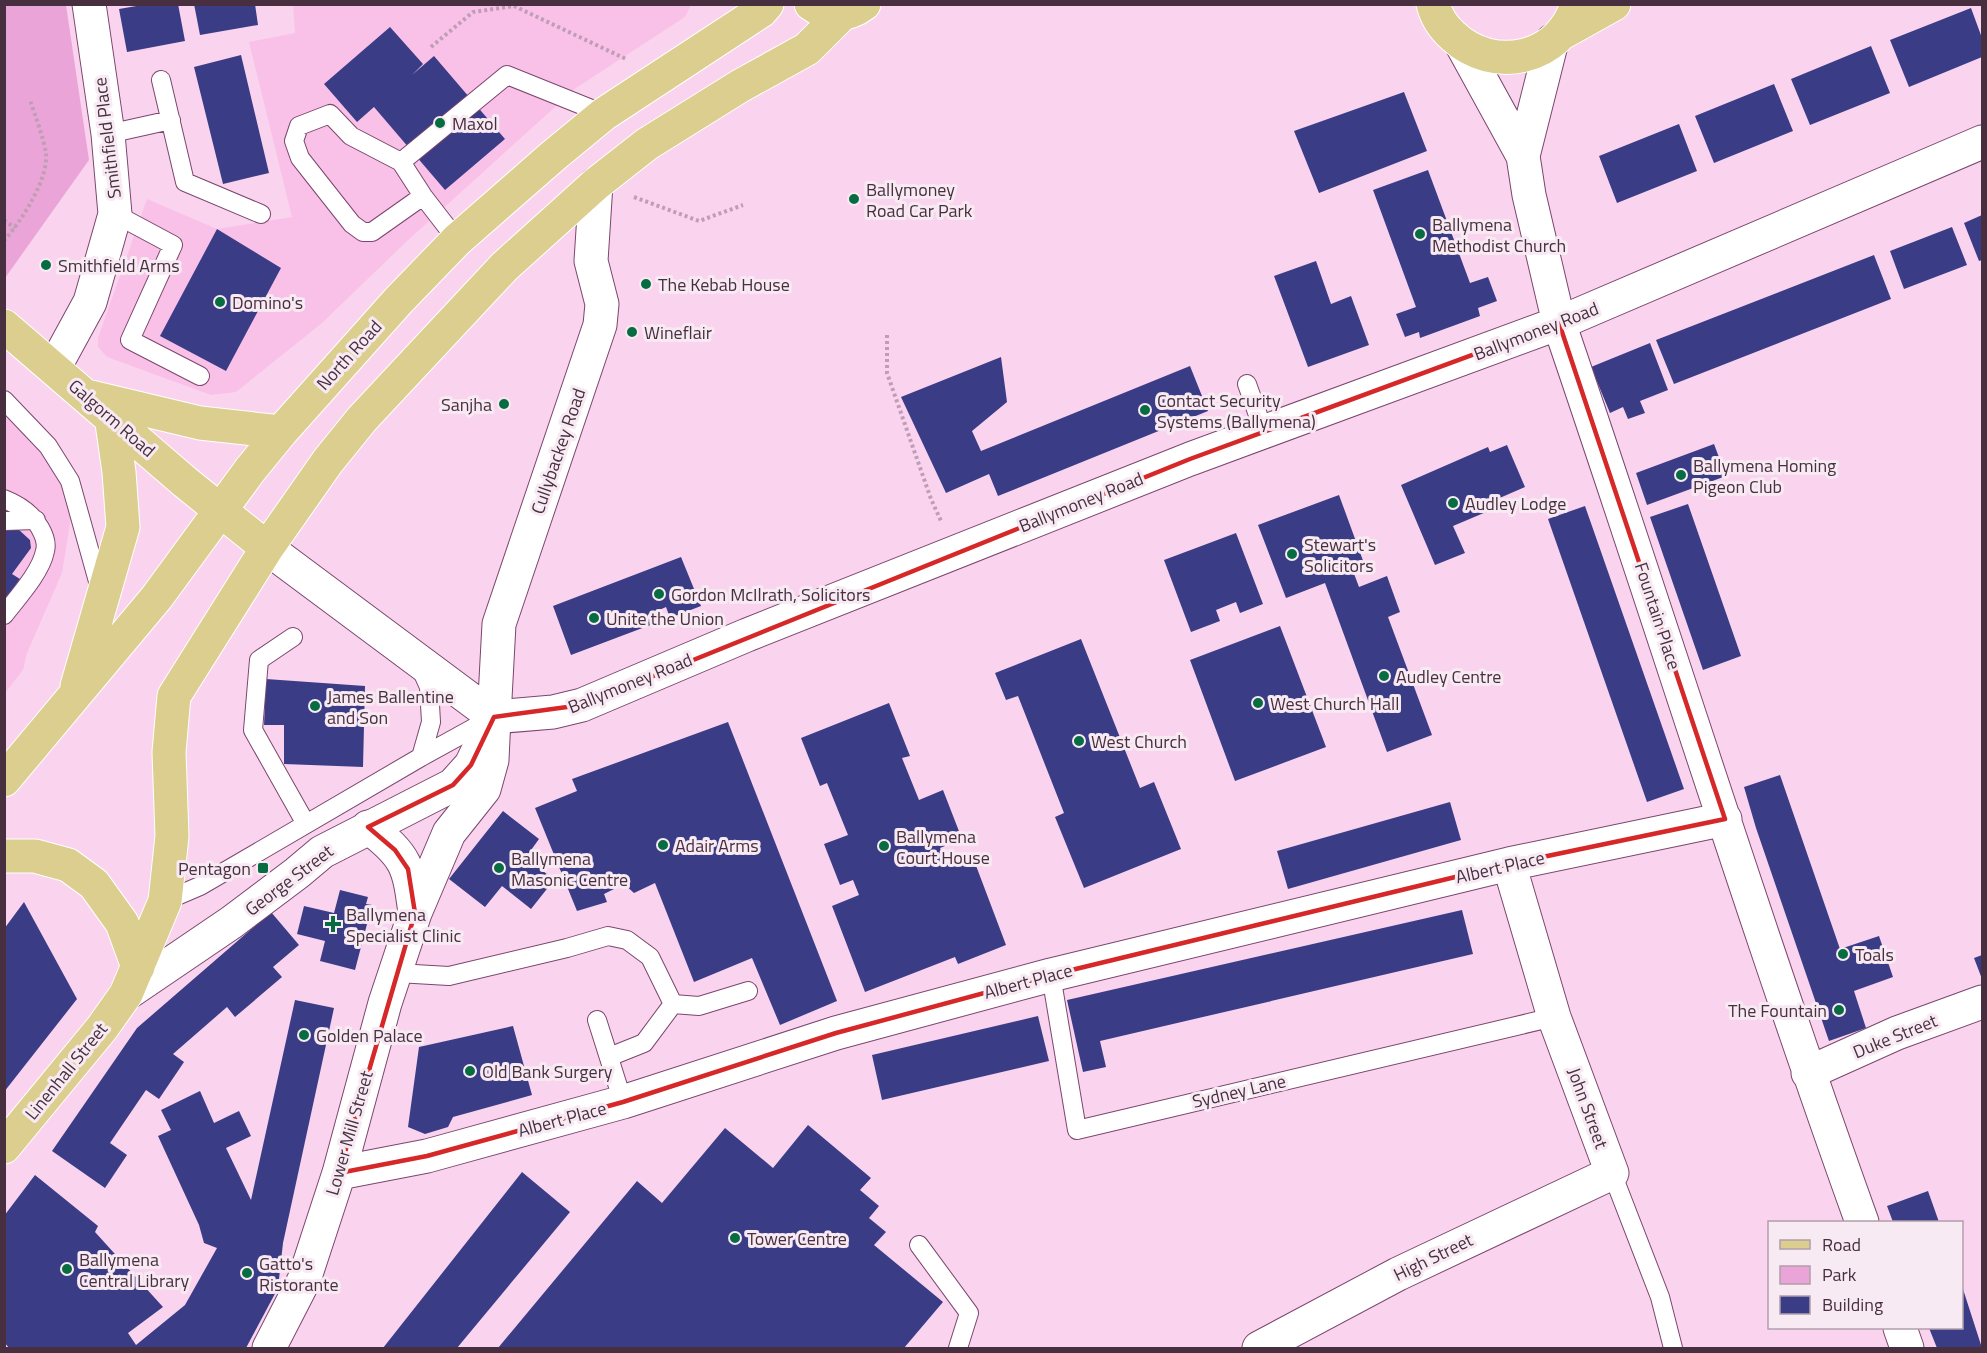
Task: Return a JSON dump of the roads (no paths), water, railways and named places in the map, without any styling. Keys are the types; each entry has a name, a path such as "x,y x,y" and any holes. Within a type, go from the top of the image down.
{"main road":[{"name":"North Road","path":"4,780 157,597 220,510 281,432 398,301 457,240 604,114 753,16 767,4"},
{"path":"1429,6 1446,29 1462,45 1483,55 1505,58 1526,55 1546,47 1557,37 1574,14 1577,4"},
{"path":"1557,37 1614,4"},
{"name":"Linenhall Street","path":"4,1147 102,1028 132,981 165,901 172,836 169,752 174,696 267,548 328,461 362,419 504,267 596,184 647,144 740,86 807,49 839,8"},
{"name":"Galgorm Road","path":"4,326 220,510"},
{"path":"73,699 123,527 122,499 99,406 200,423 281,432"},
{"path":"220,510 267,548"},
{"path":"4,856 35,856 68,865 94,884 122,923 132,981"}],"street":[{"name":"Smithfield Place","path":"54,368 90,302 116,214 108,134 89,4"},
{"name":"Fountain Place","path":"1523,156 1557,37"},
{"name":"Fountain Place","path":"1462,45 1523,156 1529,195 1559,323 1637,552 1808,1073 1862,1221"},
{"name":"Ballymoney Road","path":"494,717 553,712 582,705 747,634 1190,459 1559,323 1983,142"},
{"name":"Cullybackey Road","path":"494,717 499,624 600,325 603,304 591,261 596,184"},
{"path":"267,548 494,717"},
{"name":"George Street","path":"132,981 232,922 322,852 453,785 471,765 494,717"},
{"name":"Lower Mill Street","path":"269,1348 304,1280 339,1173 386,1003 416,913 448,833 484,789 492,760 494,717"},
{"name":"Albert Place","path":"339,1173 427,1156 623,1102 836,1033 1050,975 1509,864 1725,819"},
{"name":"Lower Mill Street","path":"368,828 395,850 408,869 416,913"},
{"name":"John Street","path":"1509,864 1554,1017 1612,1173"},
{"name":"Duke Street","path":"1808,1073 1897,1033 1983,1002"},
{"name":"High Street","path":"1259,1348 1398,1274 1612,1173"},
{"path":"1900,1329 1907,1348"}],"lane":[{"path":"401,162 507,75 604,114"},
{"path":"160,80 185,182 261,214"},
{"path":"423,196 372,232 363,232 352,224 300,158 294,141 299,126 330,114 351,136 401,162 423,196 457,240"},
{"path":"108,134 171,120"},
{"path":"116,214 174,245 130,340 200,376"},
{"path":"1247,384 1264,432"},
{"path":"4,400 48,446 70,482 103,599"},
{"path":"4,499 22,508 36,520 44,535 46,549 30,581 4,615"},
{"path":"4,521 36,520"},
{"path":"293,637 259,660 252,730 306,824"},
{"path":"417,659 429,687 431,722 421,757"},
{"path":"165,901 200,886 494,717"},
{"path":"397,973 449,976 608,936 627,940 650,957 674,1004"},
{"name":"Sydney Lane","path":"1050,975 1077,1130 1554,1017"},
{"path":"674,1004 699,1006 748,991"},
{"path":"609,1057 644,1043 674,1004"},
{"path":"597,1020 623,1102"},
{"name":"John Street","path":"1612,1173 1660,1297 1673,1348"},
{"path":"919,1245 969,1313 958,1348"}],"place":[{"name":"Maxol","path":"440,123"},
{"name":"Ballymoney Road Car Park","path":"854,199"},
{"name":"Ballymena Methodist Church","path":"1420,234"},
{"name":"Smithfield Arms","path":"46,265"},
{"name":"The Kebab House","path":"646,284"},
{"name":"Domino's","path":"220,302"},
{"name":"Wineflair","path":"632,332"},
{"name":"Sanjha","path":"504,404"},
{"name":"Contact Security Systems (Ballymena)","path":"1145,410"},
{"name":"Ballymena Homing Pigeon Club","path":"1681,475"},
{"name":"Audley Lodge","path":"1453,503"},
{"name":"Stewart's Solicitors","path":"1292,554"},
{"name":"Gordon McIlrath, Solicitors","path":"659,594"},
{"name":"Unite the Union","path":"594,618"},
{"name":"Audley Centre","path":"1384,676"},
{"name":"West Church Hall","path":"1258,703"},
{"name":"James Ballentine and Son","path":"315,706"},
{"name":"West Church","path":"1079,741"},
{"name":"Adair Arms","path":"663,845"},
{"name":"Ballymena Court House","path":"884,846"},
{"name":"Pentagon","path":"263,868"},
{"name":"Ballymena Masonic Centre","path":"499,868"},
{"name":"Ballymena Specialist Clinic","path":"333,924"},
{"name":"Toals","path":"1843,954"},
{"name":"The Fountain","path":"1839,1010"},
{"name":"Golden Palace","path":"304,1035"},
{"name":"Old Bank Surgery","path":"470,1071"},
{"name":"Tower Centre","path":"735,1238"},
{"name":"Ballymena Central Library","path":"67,1269"},
{"name":"Gatto's Ristorante","path":"247,1273"}]}
